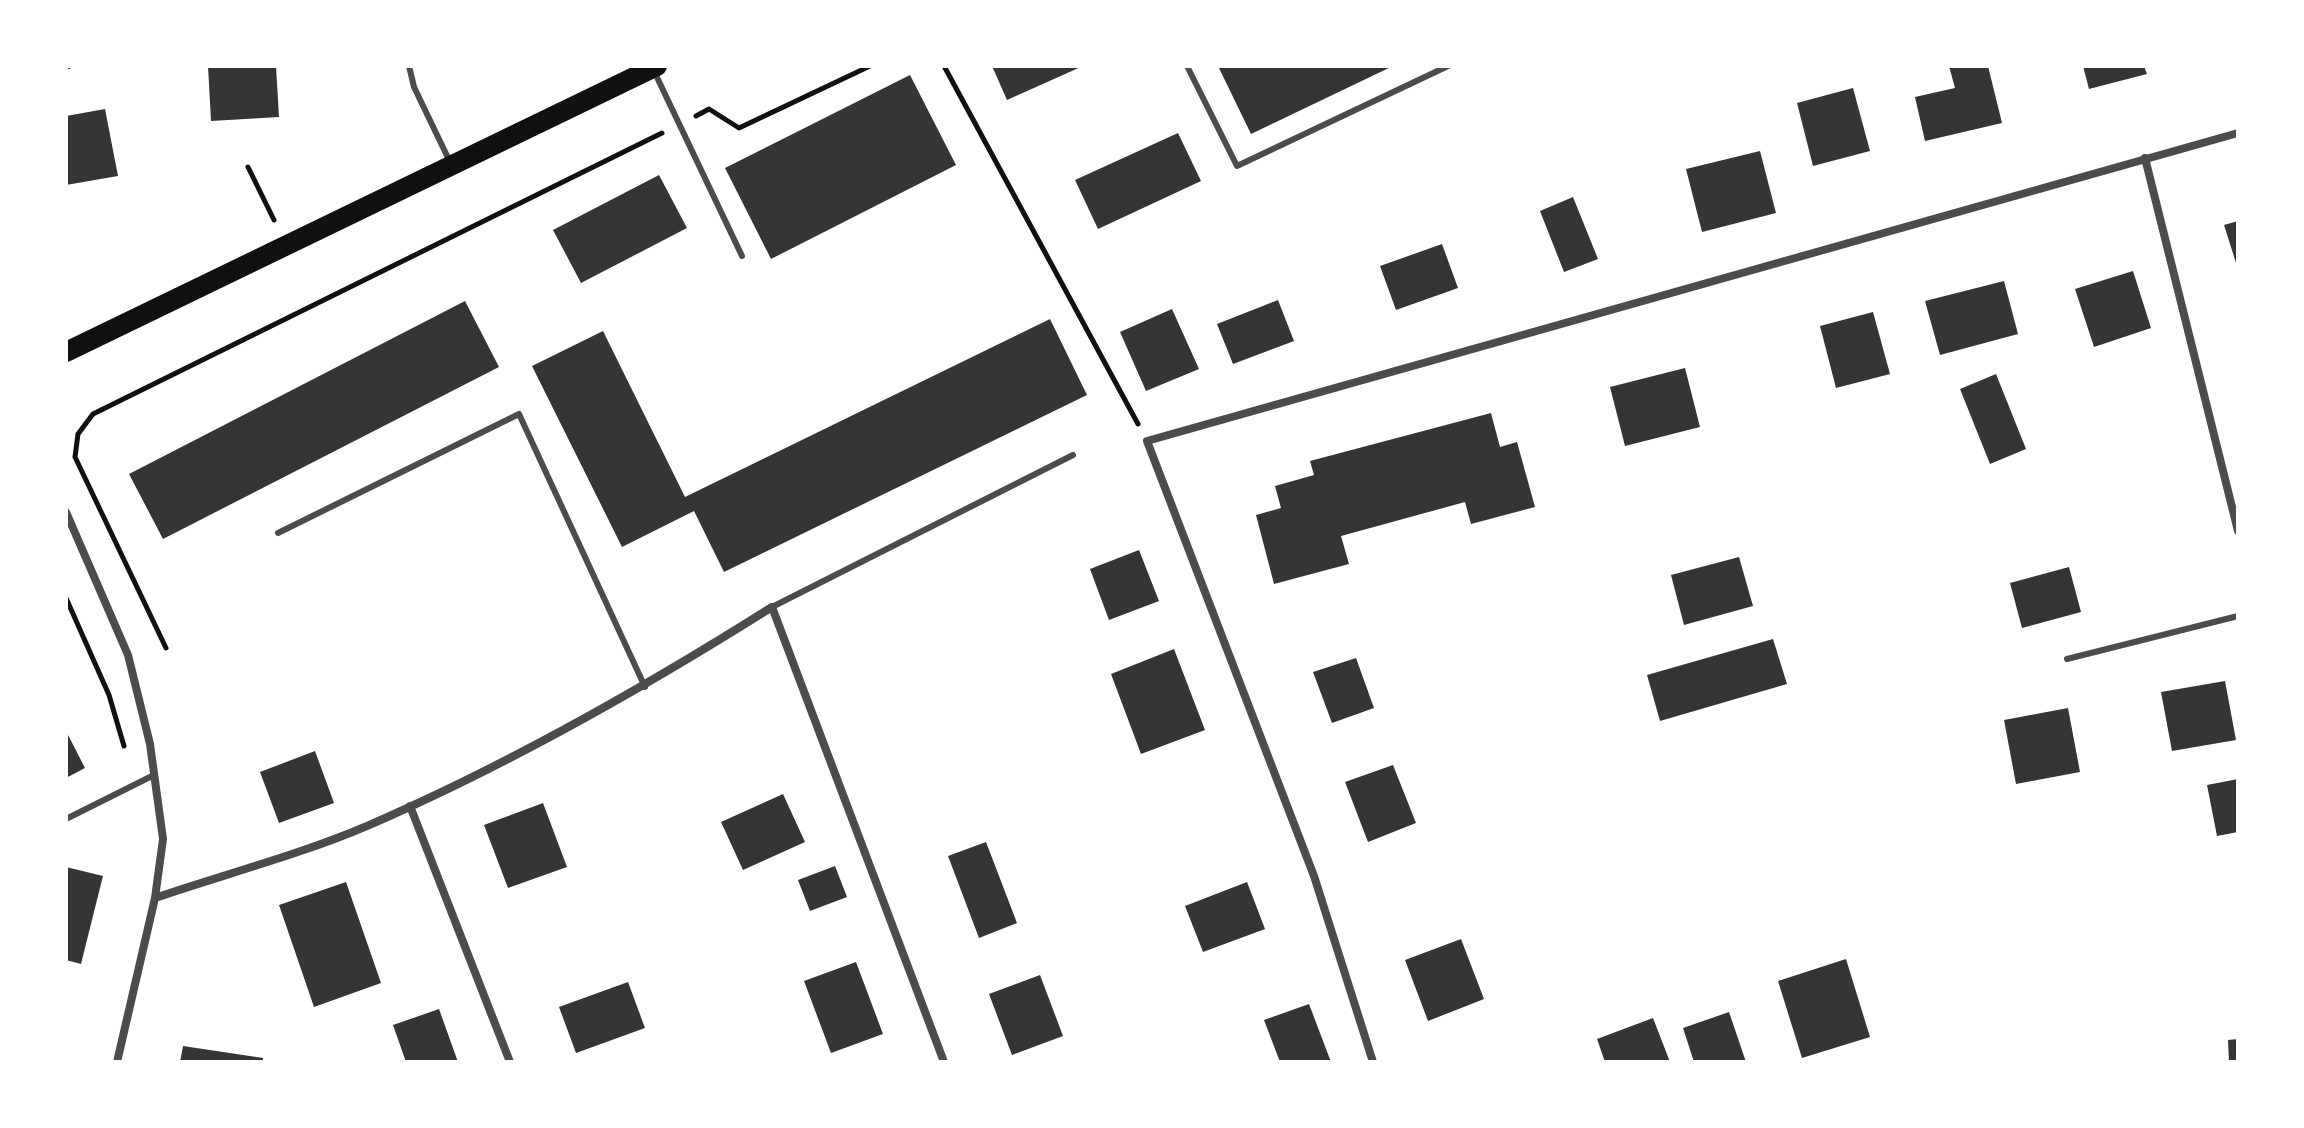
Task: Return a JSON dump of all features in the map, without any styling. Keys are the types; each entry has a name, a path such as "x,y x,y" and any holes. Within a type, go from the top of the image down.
{"main road":[{"path":"66,352 655,67"}],"street":[{"path":"1373,1062 1314,876 1147,441 2238,133"},
{"path":"2145,158 2238,531"},
{"path":"66,512 128,655 154,775 163,839 155,898 117,1062"},
{"path":"155,898 364,827 410,806 645,687 772,607 944,1062"},
{"path":"410,806 510,1062"}],"lane":[{"path":"409,66 414,87 452,165"},
{"path":"1187,66 1237,166 1448,66"},
{"path":"655,67 742,256"},
{"path":"278,533 519,414 645,687"},
{"path":"772,607 1073,455"},
{"path":"2067,659 2238,616"},
{"path":"66,819 154,775"}],"path":[{"path":"166,648 75,457 78,434 93,414 709,109 739,128 870,66"},
{"path":"944,66 1147,441"},
{"path":"248,167 286,245"},
{"path":"66,598 109,695 131,784"}],"building":[{"path":"208,66 276,66 279,117 211,121"},
{"path":"992,66 1083,66 1007,100"},
{"path":"1218,66 1393,66 1251,134"},
{"path":"1949,66 1988,66 2002,123 1925,141 1915,97 1955,88"},
{"path":"2083,66 2144,66 2147,74 2089,89"},
{"path":"910,75 956,165 771,259 725,168"},
{"path":"1853,88 1870,151 1813,166 1797,103"},
{"path":"105,109 118,176 66,185 66,116"},
{"path":"1178,133 1201,181 1098,229 1075,180"},
{"path":"1760,151 1776,213 1702,232 1686,169"},
{"path":"659,175 687,228 581,283 553,230"},
{"path":"1573,197 1598,259 1564,272 1540,211"},
{"path":"2238,221 2238,266 2237,266 2224,225"},
{"path":"1442,244 1458,288 1396,310 1380,266"},
{"path":"2133,271 2151,328 2094,347 2075,289"},
{"path":"2004,281 2018,334 1940,355 1925,301"},
{"path":"1278,300 1294,341 1233,364 1217,324"},
{"path":"465,301 499,367 163,539 129,474"},
{"path":"1172,309 1199,369 1146,391 1120,332"},
{"path":"1873,312 1890,374 1836,388 1820,326"},
{"path":"1050,319 1087,395 724,572 694,511 622,547 532,366 603,331 685,497"},
{"path":"1685,368 1700,427 1625,446 1610,387"},
{"path":"1996,374 2026,449 1990,464 1960,389"},
{"path":"1491,413 1500,447 1517,442 1535,507 1471,524 1465,502 1341,536 1349,564 1274,584 1256,515 1281,508 1275,486 1314,475 1310,461"},
{"path":"1139,550 1159,601 1109,620 1090,569"},
{"path":"1739,557 1753,606 1684,625 1671,575"},
{"path":"2069,567 2081,612 2022,628 2010,583"},
{"path":"1773,639 1787,684 1660,721 1647,675"},
{"path":"1174,649 1205,730 1141,754 1111,674"},
{"path":"1356,658 1374,708 1332,723 1313,672"},
{"path":"2225,681 2236,740 2172,751 2161,692"},
{"path":"2068,708 2080,772 2016,784 2004,720"},
{"path":"66,731 85,768 66,778"},
{"path":"315,751 334,803 279,823 260,772"},
{"path":"1393,765 1416,823 1368,842 1345,782"},
{"path":"2238,779 2238,832 2217,836 2207,785"},
{"path":"783,794 805,842 743,870 721,822"},
{"path":"543,803 567,867 508,888 484,825"},
{"path":"986,842 1017,923 979,938 948,856"},
{"path":"835,866 847,897 810,911 798,880"},
{"path":"66,867 103,876 81,964 66,960"},
{"path":"346,882 381,983 314,1007 279,905"},
{"path":"1247,882 1265,929 1203,952 1185,906"},
{"path":"1461,939 1484,999 1428,1021 1405,960"},
{"path":"1846,959 1870,1037 1802,1058 1778,981"},
{"path":"856,962 883,1034 831,1053 804,981"},
{"path":"1040,975 1063,1036 1012,1055 989,994"},
{"path":"628,982 645,1028 576,1053 559,1007"},
{"path":"1309,1004 1331,1062 1280,1062 1264,1020"},
{"path":"439,1009 458,1062 406,1062 393,1025"},
{"path":"1729,1012 1746,1062 1694,1062 1683,1028"},
{"path":"1653,1018 1670,1062 1605,1062 1597,1039"},
{"path":"2238,1039 2238,1062 2229,1062 2228,1040"},
{"path":"183,1046 263,1058 263,1062 180,1062"}]}
